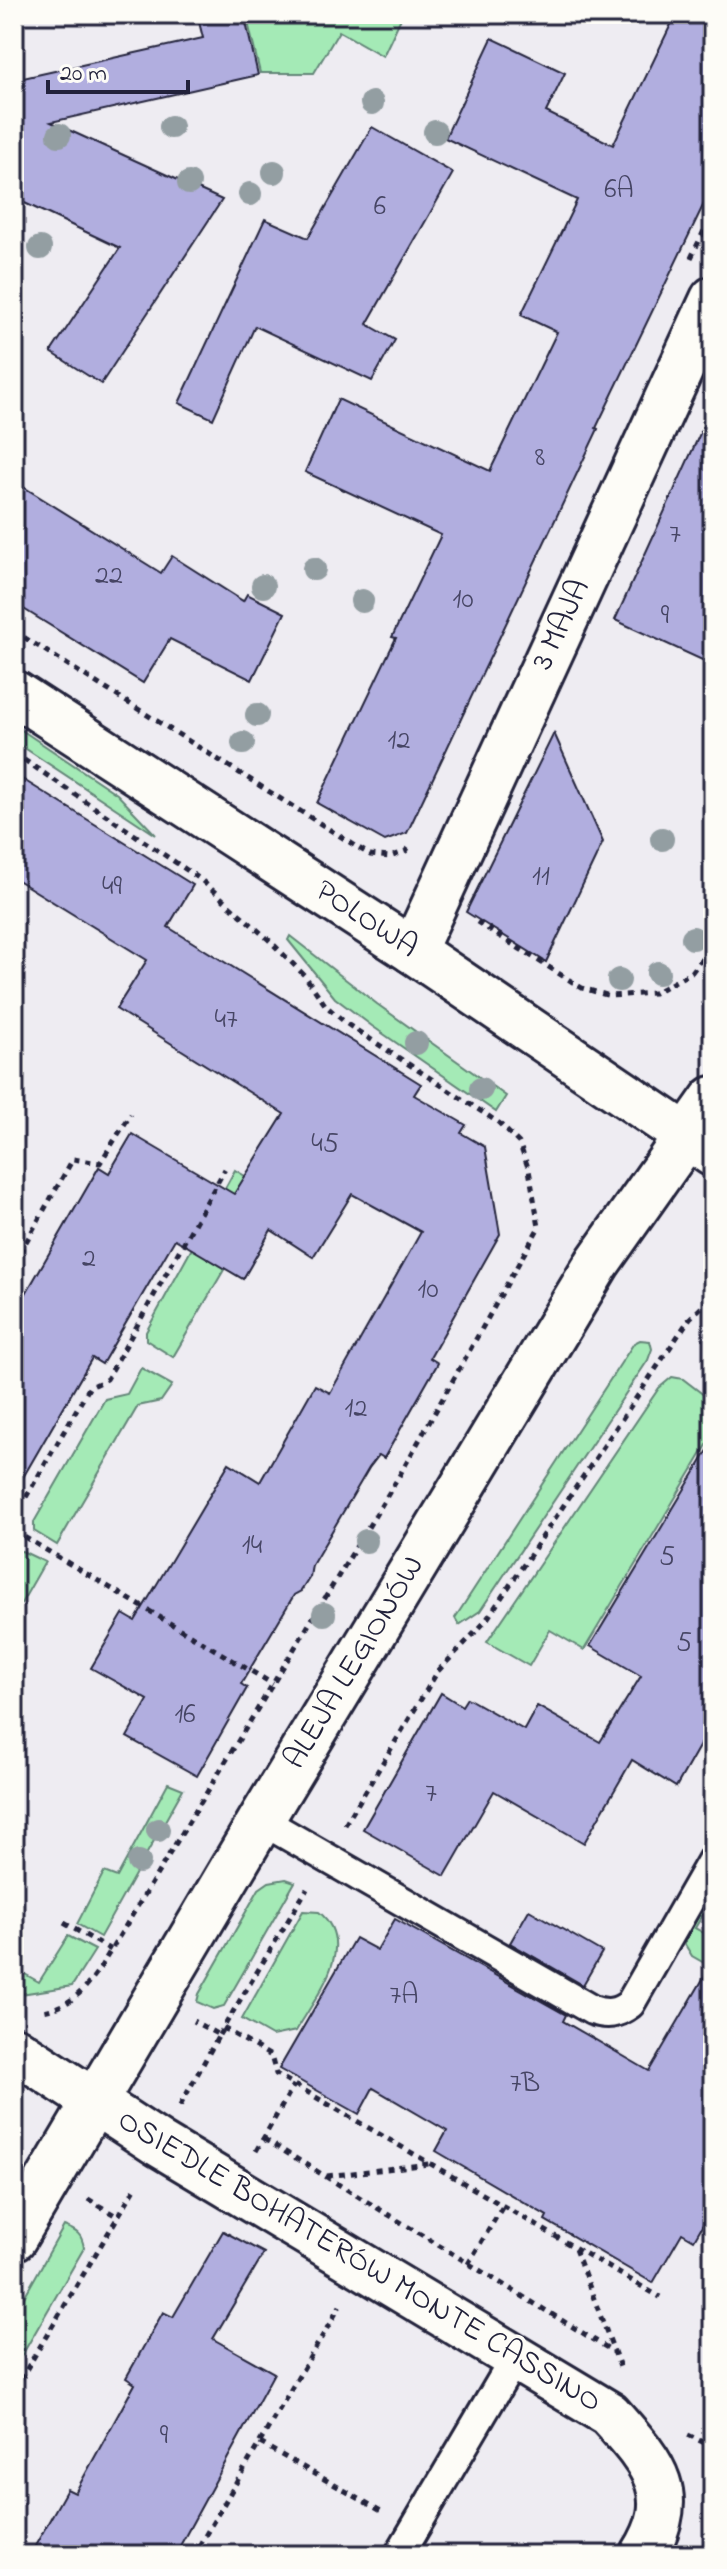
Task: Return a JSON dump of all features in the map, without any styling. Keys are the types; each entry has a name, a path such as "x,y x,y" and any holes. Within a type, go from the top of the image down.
{"street":[{"name":"3 MAJA","path":"413,951 699,284"},
{"name":"POLOWA","path":"14,693 413,951 700,1146"},
{"name":"ALEJA LEGIONÓW","path":"14,2238 261,1820 598,1262 700,1146 713,1099"},
{"name":"OSIEDLE BOHATERÓW MONTE CASSINO","path":"14,2049 159,2144 609,2414 642,2452 661,2489 662,2509 653,2540 643,2555"}],"lane":[{"path":"261,1820 592,2010 606,2015 621,2011 630,2004 713,1859"},
{"path":"399,2555 515,2358"}],"path":[{"path":"699,284 713,212"},
{"path":"14,631 370,855 390,857 406,851 413,837"},
{"path":"14,753 200,879 269,940 305,976 326,1006 347,1024 499,1123 519,1143 529,1170 539,1227 398,1478 100,1968 79,1996 67,2004 36,2013"},
{"path":"464,914 582,988 610,996 654,993 692,972 713,944"},
{"path":"14,1263 73,1159 100,1163 131,1114"},
{"path":"14,1518 89,1388 107,1379 225,1169"},
{"path":"219,2035 438,1671 485,1622 690,1318 713,1300"},
{"path":"14,1531 273,1684"},
{"path":"14,1685 23,1690"},
{"path":"64,1923 111,1950"},
{"path":"223,2028 271,2056 276,2074 660,2297"},
{"path":"251,2159 294,2085"},
{"path":"264,2139 614,2352"},
{"path":"326,2176 431,2164"},
{"path":"468,2264 503,2206"},
{"path":"575,2248 626,2379"},
{"path":"199,2546 364,2267"},
{"path":"687,2434 713,2447"},
{"path":"260,2443 414,2530"}],"green space":[{"path":"246,14 403,14 383,56 339,31 314,73 260,73"},
{"path":"14,725 117,794 156,835 14,741"},
{"path":"290,936 377,1004 506,1096 496,1112 335,998 288,940"},
{"path":"235,1170 270,1191 173,1357 146,1340 146,1332"},
{"path":"650,1341 652,1349 648,1360 480,1611 459,1625 455,1618 634,1343"},
{"path":"141,1368 172,1385 161,1401 138,1406 57,1545 34,1531 34,1522 105,1399 127,1394"},
{"path":"672,1377 683,1379 713,1402 713,1435 584,1650 550,1630 529,1666 487,1642 659,1388"},
{"path":"22,1551 45,1562 14,1616 14,1552"},
{"path":"168,1783 183,1789 100,1937 77,1924 104,1872 117,1877"},
{"path":"286,1879 295,1882 224,2006 213,2009 197,2002 259,1889 269,1882"},
{"path":"704,1904 708,1906 695,1928 713,1938 713,1968 692,1956 684,1943"},
{"path":"303,1911 319,1912 330,1925 335,1940 330,1972 296,2031 272,2036 242,2019"},
{"path":"68,1936 95,1950 72,1986 14,1995 14,1968 39,1982"},
{"path":"64,2226 78,2234 84,2248 14,2369 14,2315"}],"building":[{"path":"197,14 244,14 258,75 51,122 222,200 101,384 51,352 120,248 14,198 14,80 203,38"},
{"path":"676,14 713,14 713,185 407,833 385,841 317,803 396,638 392,637 441,535 305,472 338,399 490,471 557,332 521,315 577,200 445,138 492,38 565,73 546,112 613,145"},
{"path":"372,127 453,173 367,324 395,340 372,381 255,326 213,419 179,403 265,219 308,238"},
{"path":"713,405 713,665 615,620"},
{"path":"14,481 161,573 172,556 243,601 247,594 285,613 252,680 170,639 143,683 14,603"},
{"path":"554,733 603,842 546,962 466,912"},
{"path":"14,774 193,885 168,927 421,1084 414,1095 466,1125 461,1133 485,1147 500,1234 430,1358 438,1363 384,1458 379,1455 369,1468 312,1565 310,1577 301,1591 294,1595 241,1684 247,1688 197,1776 127,1737 148,1700 91,1668 123,1614 135,1621 229,1463 260,1482 315,1385 330,1393 421,1232 352,1194 313,1257 271,1230 243,1279 175,1239 102,1364 92,1358 14,1493 14,1314 99,1167 109,1173 132,1134 234,1194 284,1114 116,1009 147,960 14,878"},
{"path":"713,1442 713,1722 676,1787 632,1760 584,1843 494,1791 445,1876 363,1829 441,1693 462,1706 467,1698 524,1730 537,1706 600,1742 641,1676 590,1646"},
{"path":"529,1910 602,1952 583,1985 510,1943"},
{"path":"395,1919 566,2015 563,2021 649,2071 713,1962 713,2207 694,2240 682,2233 653,2283 436,2151 447,2131 373,2088 359,2114 279,2069 355,1938 377,1950"},
{"path":"223,2231 264,2253 213,2339 274,2373 175,2555 30,2555 67,2489 75,2493 135,2384 126,2378 163,2312 173,2317"}]}
